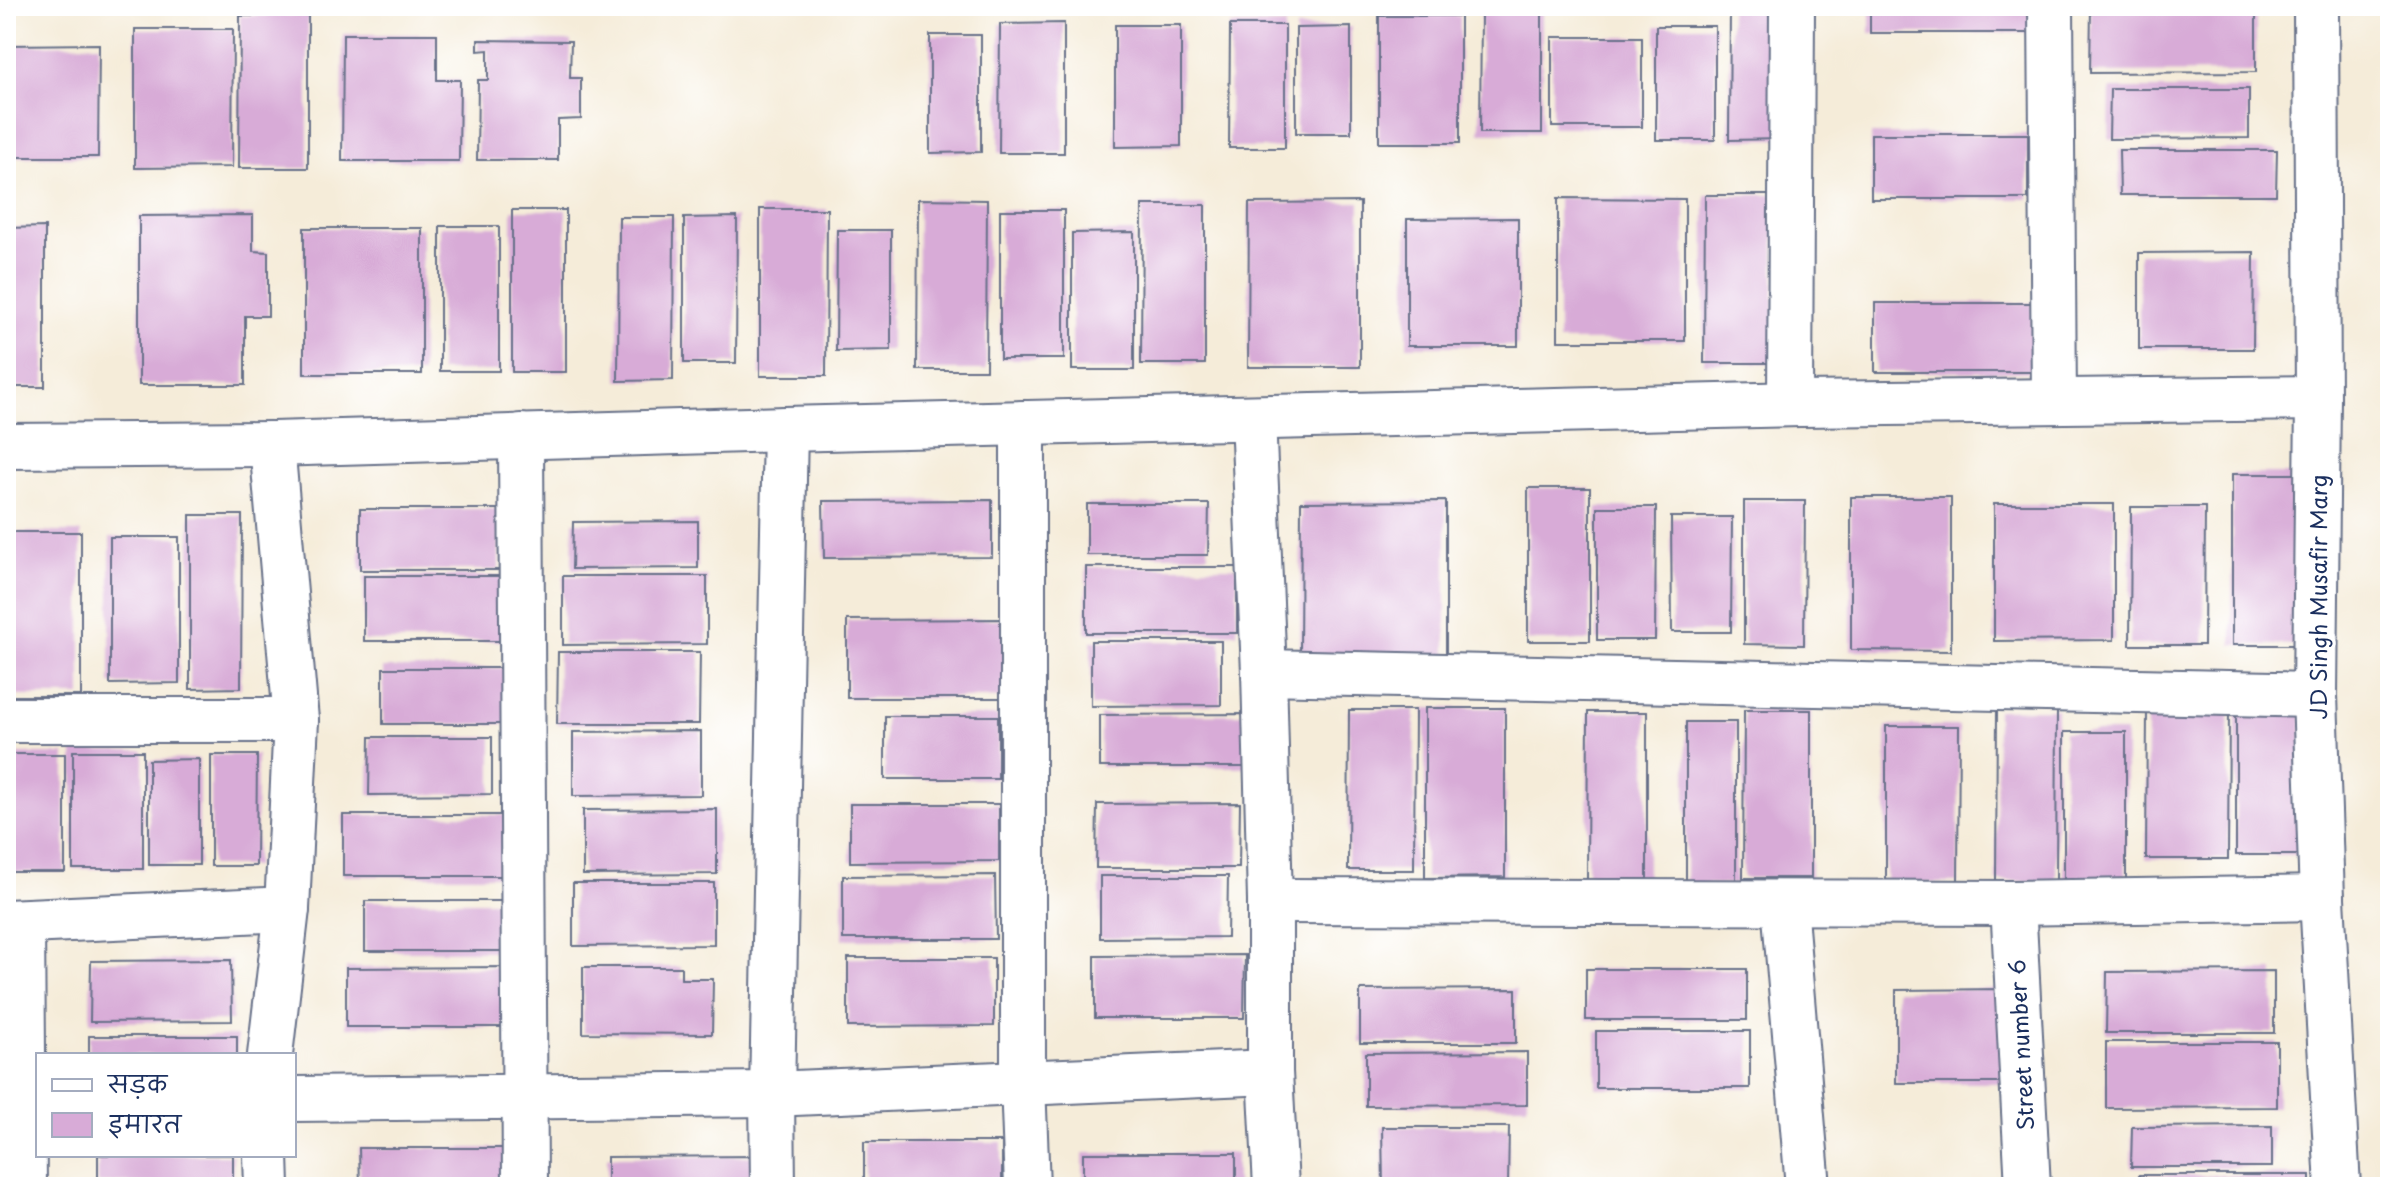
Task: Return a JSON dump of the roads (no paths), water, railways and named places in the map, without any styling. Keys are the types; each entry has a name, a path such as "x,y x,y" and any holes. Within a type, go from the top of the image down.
{"street":[{"path":"1792,6 1790,402 1800,404"},
{"path":"2051,6 2054,401"},
{"name":"JD Singh Musafir Marg","path":"2316,6 2318,398 2315,695 2322,898 2338,1187"},
{"path":"6,446 272,444 1800,404 2318,398"},
{"path":"1253,418 1264,672 1270,901 1270,1072 1276,1187"},
{"path":"1023,423 1023,1083 1027,1187"},
{"path":"773,1187 772,1094 785,429"},
{"path":"521,436 525,1187"},
{"path":"270,1053 287,909 296,720 272,444"},
{"path":"1264,672 2315,695"},
{"path":"6,720 296,720"},
{"path":"1270,901 1784,904 2322,898"},
{"name":"Street number 6","path":"2013,903 2028,1187"},
{"path":"1784,904 1808,1187"},
{"path":"24,1187 14,922 287,909"},
{"path":"296,1099 772,1094 1270,1072"},
{"path":"266,1157 267,1187"}]}
